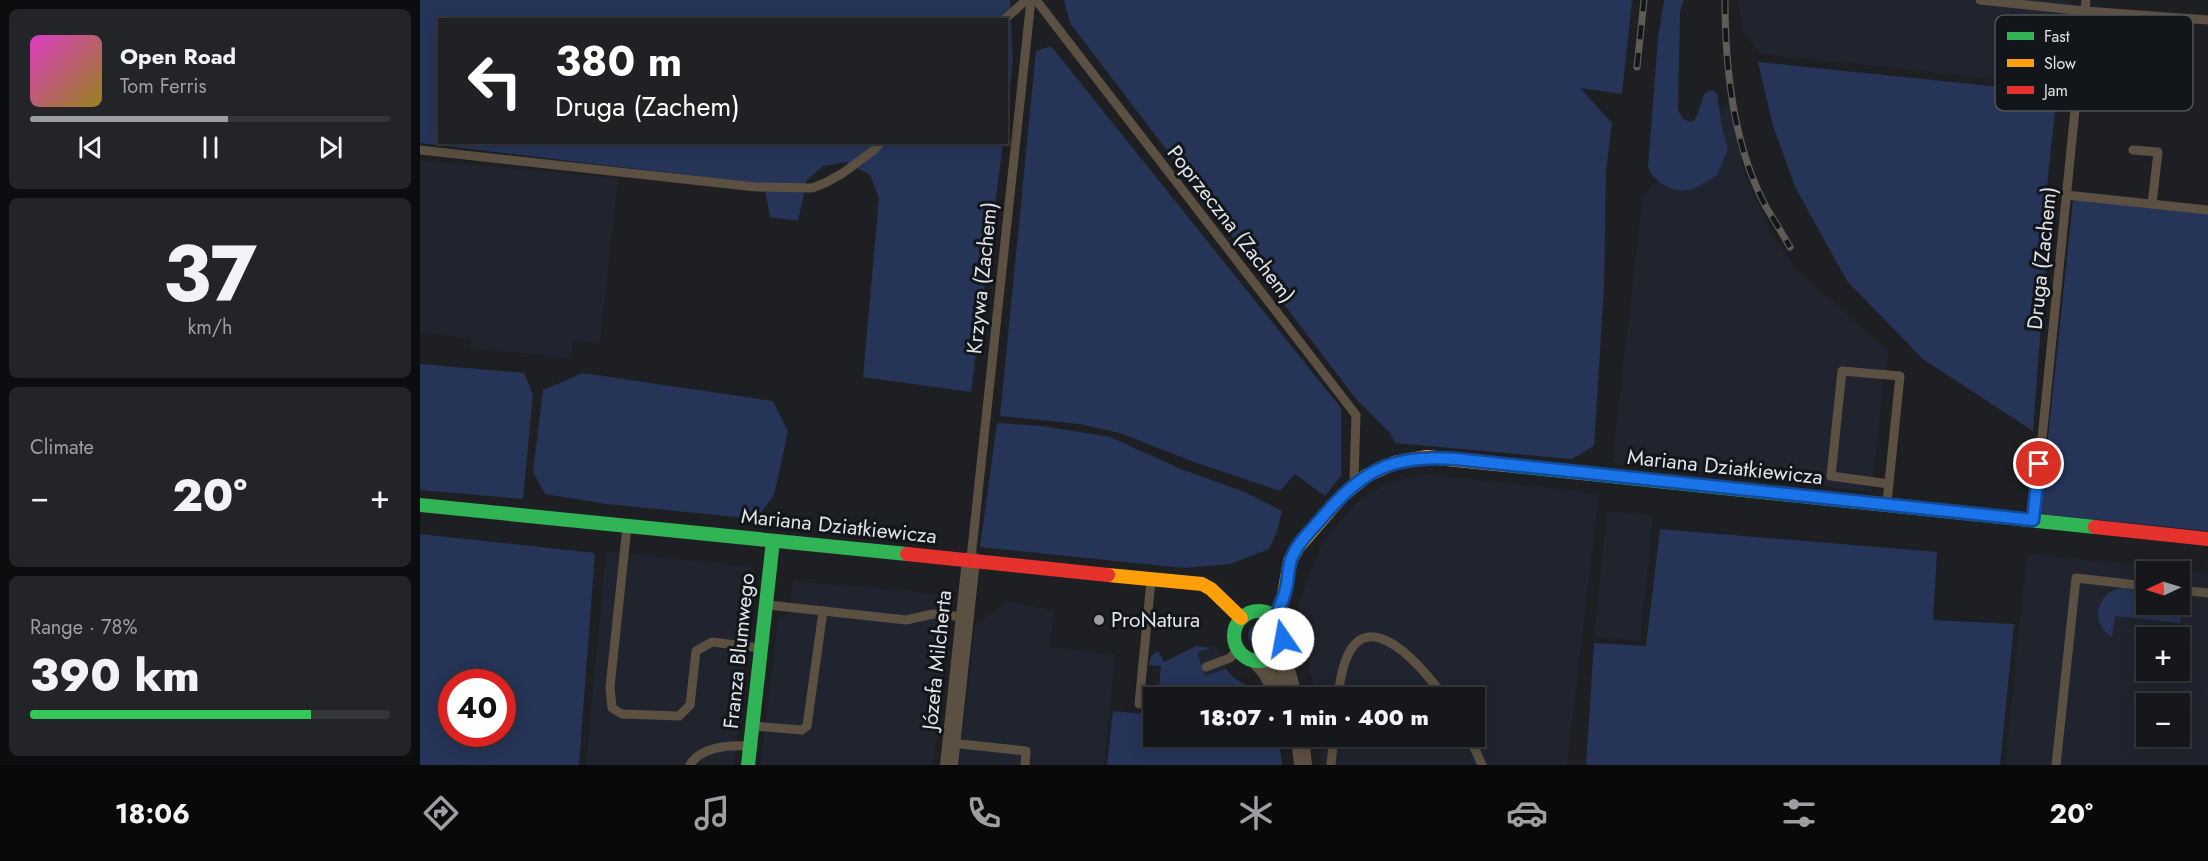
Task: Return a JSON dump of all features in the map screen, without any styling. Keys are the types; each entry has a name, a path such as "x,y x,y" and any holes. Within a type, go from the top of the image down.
{"street":[{"name":"Mariana Dziatkiewicza","path":"1262,611 1269,591 1287,571 1299,543 1354,484 1395,463 1406,459 1427,457 2208,539"},
{"name":"Mariana Dziatkiewicza","path":"420,504 627,527 1202,584 1211,588 1241,618"},
{"name":"Franza Blumwego","path":"748,765 773,541"},
{"name":"Józefa Milcherta","path":"949,765 971,560"},
{"name":"Mariana Dziatkiewicza","path":"1275,618 1286,591 1287,571"},
{"path":"1275,687 1266,671 1257,661 1244,656 1234,639 1234,632 1241,618 1251,612 1262,611 1280,623 1283,633 1280,649 1291,687"},
{"path":"1257,661 1267,659 1280,649"},
{"path":"1301,747 1303,765"}],"lane":[{"path":"1006,18 1026,0"},
{"name":"Krzywa (Zachem)","path":"971,560 1031,0"},
{"name":"Poprzeczna (Zachem)","path":"1036,0 1356,415 1354,484"},
{"path":"1980,0 2045,3 2085,11 2140,15"},
{"name":"Druga (Zachem)","path":"2085,15 2086,0"},
{"path":"2193,19 2208,20"},
{"name":"Druga (Zachem)","path":"2033,520 2075,111"},
{"path":"420,150 756,187 812,188 843,173 879,144"},
{"path":"2133,150 2158,152 2152,204"},
{"path":"2066,195 2208,210"},
{"path":"1886,505 1900,376 1842,371 1831,476 1888,484"},
{"path":"627,527 610,687 612,708 622,714 679,716 690,705 696,651 712,642 761,648"},
{"path":"2056,765 2076,578 2136,585"},
{"path":"1139,704 1152,579"},
{"path":"2190,591 2208,593"},
{"path":"765,605 906,620 933,614 964,617"},
{"path":"752,725 802,730 807,726 823,611"},
{"path":"1340,687 1344,661 1349,648 1367,637 1379,636 1391,642 1431,678 1437,687"},
{"path":"1206,667 1230,658 1238,649"},
{"path":"951,743 1026,751 1024,765"},
{"path":"690,765 703,754 726,745 750,746"},
{"path":"1331,765 1333,747"},
{"path":"1474,747 1482,765"}],"shaded area":[{"path":"420,0 1010,0 1013,61 1008,104 1008,18 438,18 438,144 1003,144 971,392 863,377 879,198 870,175 846,162 823,166 807,180 798,221 770,217 764,184 420,143"},
{"path":"1064,0 1632,0 1622,94 1580,88 1612,123 1606,171 1604,288 1594,446 1572,459 1395,443 1390,433 1356,399 1070,23"},
{"path":"1664,0 1684,0 1680,11 1678,110 1683,119 1690,122 1695,120 1705,93 1712,90 1717,93 1722,128 1728,149 1717,175 1703,184 1682,191 1660,182 1648,167 1658,38"},
{"path":"1738,0 2071,0 2070,15 1995,15 1995,79 1761,54 1742,31"},
{"path":"1051,46 1341,408 1341,476 1325,496 1295,474 1280,491 1191,461 1120,433 1079,424 1000,416 1036,51"},
{"path":"1758,62 1995,87 1995,111 2055,111 2044,214 2048,232 2033,431 1923,359 1847,281 1796,189 1773,126"},
{"path":"1729,101 1744,172 1773,237 1794,267 1889,352 1883,385 1872,492 1612,463 1643,195"},
{"path":"420,160 618,178 600,343 573,340 571,358 470,348 471,338 420,332"},
{"path":"2073,200 2208,214 2208,531 2040,514"},
{"path":"420,364 524,373 533,394 523,499 420,490"},
{"path":"583,373 773,401 788,432 774,495 756,519 607,504 545,494 533,472 543,390"},
{"path":"997,423 1042,426 1110,437 1181,469 1245,492 1282,511 1277,532 1269,549 1230,564 1184,568 980,547"},
{"path":"1427,474 1599,494 1567,765 1320,765 1321,747 1485,747 1485,687 1313,687 1298,605 1321,545 1361,499 1391,482"},
{"path":"1607,511 1653,515 1640,641 1594,637"},
{"path":"1660,529 1937,552 1933,620 2014,624 2000,765 1586,765 1594,643 1646,646"},
{"path":"420,534 595,553 579,765 420,765"},
{"path":"606,551 754,567 734,765 586,765"},
{"path":"2027,554 2136,565 2136,615 2190,615 2190,570 2208,572 2208,765 2005,765"},
{"path":"793,581 952,595 934,765 761,765 778,619 789,612"},
{"path":"2122,588 2136,590 2136,615 2181,615 2180,623 2115,616 2112,637 2100,624 2098,616 2101,602 2113,591"},
{"path":"1007,602 1054,610 1050,647 1115,655 1104,765 959,765 975,626"},
{"path":"1259,624 1267,627 1270,635 1267,643 1259,646 1251,643 1248,635 1251,627"},
{"path":"1196,646 1211,648 1197,652 1205,676 1226,669 1234,678 1248,687 1159,687 1161,666 1149,665 1151,656 1158,651 1164,662"},
{"path":"1217,646 1226,669 1205,677 1196,651"},
{"path":"1113,711 1143,714 1143,747 1280,747 1282,765 1107,765"}],"railway":[{"path":"1637,67 1644,0"},
{"path":"1725,0 1729,79 1739,132 1755,183 1766,207 1790,247"}],"traffic: fast":[{"path":"1506,465 2095,527"},
{"path":"420,505 907,554"},
{"path":"748,765 773,541"},
{"path":"1259,611 1277,618 1284,636 1277,654 1259,661 1241,654 1234,636 1241,618 1259,611"}],"traffic: slow":[{"path":"1275,618 1284,595 1290,561 1298,547 1342,496 1366,476 1394,463 1427,457 1506,465"},
{"path":"1108,575 1202,584 1211,589 1241,618"}],"traffic: jam":[{"path":"2095,527 2208,539"},
{"path":"907,554 1108,575"}],"place":[{"name":"ProNatura","path":"1099,620"}],"route":[{"path":"1283,639 1282,628 1275,618 1286,591 1287,571 1292,555 1299,543 1354,484 1379,469 1406,459 1427,457 1455,459 2033,520 2039,464"}]}
